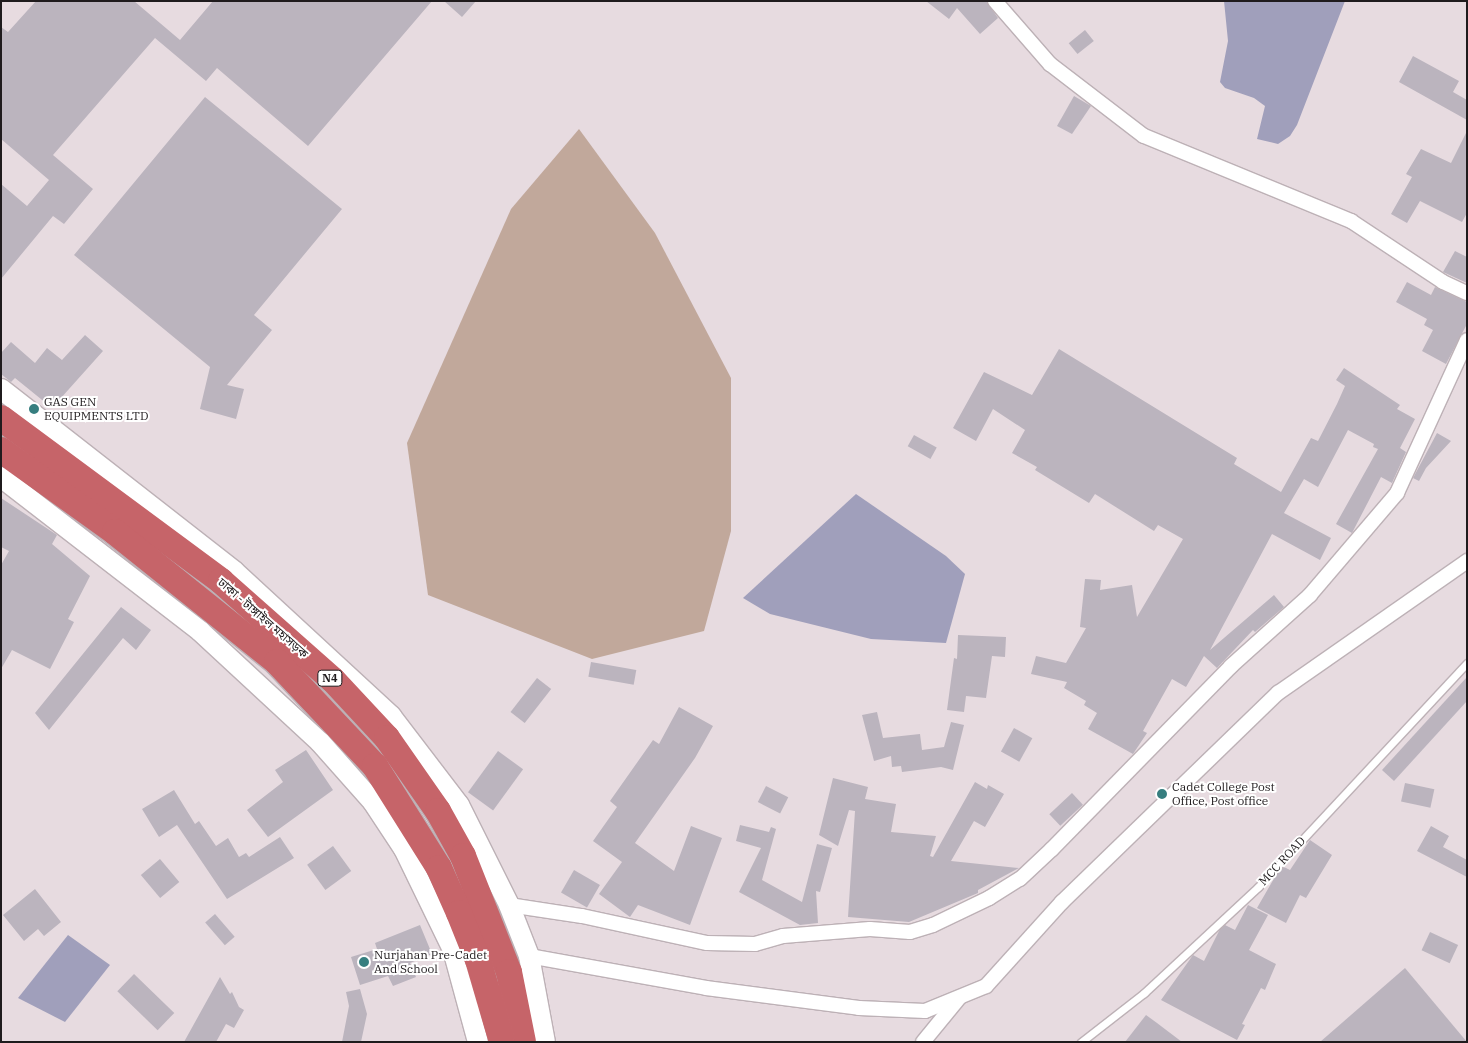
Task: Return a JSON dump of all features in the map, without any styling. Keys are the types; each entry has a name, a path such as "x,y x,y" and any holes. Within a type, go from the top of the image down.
{"highway":[{"name":"ঢাকা - টাঙ্গাইল মহাসড়ক","path":"1,418 221,581 333,680 387,738 438,811 463,856 509,972 523,1042"},
{"name":"ঢাকা - টাঙ্গাইল মহাসড়ক","path":"1,450 115,532 277,662 375,766 439,868 478,960 502,1042"}],"main road":[{"path":"1,389 234,571 391,716 458,805 510,905 529,956 545,1042"},
{"path":"1,478 200,631 320,742 373,802 404,849 453,950 478,1042"}],"street":[{"path":"995,1 1050,64 1144,136 1351,221 1443,282 1467,293"},
{"path":"510,905 582,916 707,943 754,944 783,936 870,929 910,932 933,925 989,898 1020,878 1052,848 1231,666 1310,595 1397,493 1467,340"},
{"path":"529,956 706,988 859,1008 925,1011 986,986 1062,902 1278,692 1467,561"},
{"path":"923,1042 959,996"}],"lane":[{"name":"MCC ROAD","path":"1081,1042 1144,993 1258,887 1467,663"}],"shaded area":[{"path":"579,129 655,233 731,378 731,531 704,631 592,659 428,595 407,443 511,209"}],"water":[{"path":"1224,1 1345,1 1297,125 1290,136 1278,144 1257,139 1265,106 1254,98 1225,88 1220,82 1228,41"},
{"path":"856,494 946,556 965,574 946,643 871,639 770,614 743,598"},
{"path":"68,935 110,965 65,1022 18,998"}],"building":[{"path":"36,1 134,1 180,40 213,1 432,1 308,146 217,68 206,81 155,38 53,155 93,189 64,224 53,216 1,279 1,184 27,206 49,180 1,139 1,27 8,32"},
{"path":"444,1 476,1 462,17"},
{"path":"926,1 986,1 998,18 980,34 957,8 949,19"},
{"path":"1085,30 1094,41 1077,54 1069,43"},
{"path":"1413,56 1459,81 1453,92 1467,100 1467,120 1399,82"},
{"path":"1074,96 1091,106 1072,134 1057,126"},
{"path":"205,97 342,209 254,315 272,330 227,385 244,389 236,419 200,409 210,367 74,255"},
{"path":"1467,131 1467,213 1462,222 1420,201 1407,223 1391,214 1412,177 1406,174 1421,149 1451,163"},
{"path":"1455,251 1467,257 1467,283 1443,272"},
{"path":"1407,282 1431,295 1435,287 1467,302 1467,324 1446,364 1422,351 1433,330 1424,325 1427,319 1396,302"},
{"path":"85,335 103,351 52,408 15,378 11,382 1,374 1,353 11,342 35,363 47,348 62,360"},
{"path":"1059,349 1237,458 1234,464 1281,492 1311,438 1318,441 1337,404 1345,386 1336,380 1344,368 1400,405 1397,409 1415,419 1400,448 1406,452 1392,483 1381,477 1352,533 1336,524 1378,449 1373,447 1374,444 1348,430 1318,487 1304,479 1284,513 1331,538 1320,560 1272,534 1210,650 1274,595 1284,607 1255,632 1253,630 1217,668 1204,656 1186,687 1172,679 1143,731 1147,733 1133,754 1088,729 1097,713 1084,705 1086,701 1064,688 1067,682 1031,674 1036,656 1066,663 1086,628 1080,627 1085,579 1101,580 1100,590 1132,585 1137,617 1183,539 1158,525 1154,531 1095,494 1089,503 1035,470 1037,467 1012,453 1025,430 993,409 976,441 953,428 984,372 1032,395"},
{"path":"1437,433 1451,441 1426,468 1419,481 1413,478"},
{"path":"914,435 937,448 930,459 908,446"},
{"path":"1,498 57,535 52,544 90,576 68,619 74,622 50,669 12,650 1,669 1,565 9,551 1,547"},
{"path":"121,607 151,630 136,650 123,638 49,730 35,713"},
{"path":"958,635 1006,637 1005,657 992,656 986,698 966,696 964,712 947,710 954,658 957,659"},
{"path":"591,662 636,670 634,685 588,677"},
{"path":"1467,677 1467,701 1394,781 1382,770"},
{"path":"537,678 551,689 525,723 511,712"},
{"path":"679,707 713,726 695,758 635,843 674,871 691,826 722,838 690,925 638,905 630,917 599,894 622,862 593,841 617,807 610,801 653,740 659,744"},
{"path":"877,712 883,738 920,734 922,750 944,747 951,722 964,725 953,770 941,767 902,772 901,766 892,767 891,756 874,761 862,715"},
{"path":"1014,728 1032,738 1019,762 1001,752"},
{"path":"306,750 333,790 268,837 247,810 283,782 275,770"},
{"path":"498,751 523,769 493,810 468,792"},
{"path":"833,778 868,787 865,799 896,804 891,832 936,836 930,856 933,857 975,782 987,789 988,785 1004,794 985,827 974,821 951,861 1019,868 978,890 978,893 909,922 848,917 855,811 849,810 838,846 819,835"},
{"path":"1405,783 1434,789 1430,808 1401,802"},
{"path":"766,786 788,797 780,813 758,802"},
{"path":"174,790 195,824 199,821 216,846 228,838 239,857 246,853 249,857 280,837 294,858 227,899 177,825 159,837 142,809"},
{"path":"1072,793 1083,805 1060,826 1049,814"},
{"path":"740,825 769,832 771,827 776,829 762,880 802,902 817,844 832,848 820,892 816,891 818,923 800,925 739,892 761,848 736,841"},
{"path":"1431,826 1449,836 1443,847 1467,860 1467,877 1417,851"},
{"path":"1310,840 1332,855 1306,898 1300,895 1286,923 1257,908 1276,875 1284,867 1290,870"},
{"path":"333,846 351,871 325,890 307,865"},
{"path":"160,859 179,882 160,898 141,875"},
{"path":"574,870 600,885 587,908 561,893"},
{"path":"35,889 61,922 44,936 38,929 24,941 3,915"},
{"path":"1248,905 1268,915 1249,950 1276,964 1265,990 1261,988 1242,1024 1245,1025 1237,1040 1161,1000 1193,955 1204,961 1220,929 1225,925 1235,930"},
{"path":"215,914 235,937 225,945 205,923"},
{"path":"420,925 432,954 410,963 416,977 393,986 388,976 360,985 351,957 377,949 375,943"},
{"path":"1430,932 1458,945 1450,963 1422,950"},
{"path":"1405,968 1467,1042 1320,1042"},
{"path":"134,974 174,1013 158,1030 117,991"},
{"path":"220,977 230,994 232,992 239,1007 244,1010 234,1028 226,1024 216,1042 184,1042"},
{"path":"360,989 367,1014 361,1042 342,1042 349,1006 346,992"},
{"path":"1146,1015 1157,1023 1182,1042 1125,1042"}],"place":[{"name":"GAS GEN EQUIPMENTS LTD","path":"34,409"},
{"name":"Cadet College Post Office, Post office","path":"1162,794"},
{"name":"Nurjahan Pre-Cadet And School","path":"364,962"}]}
